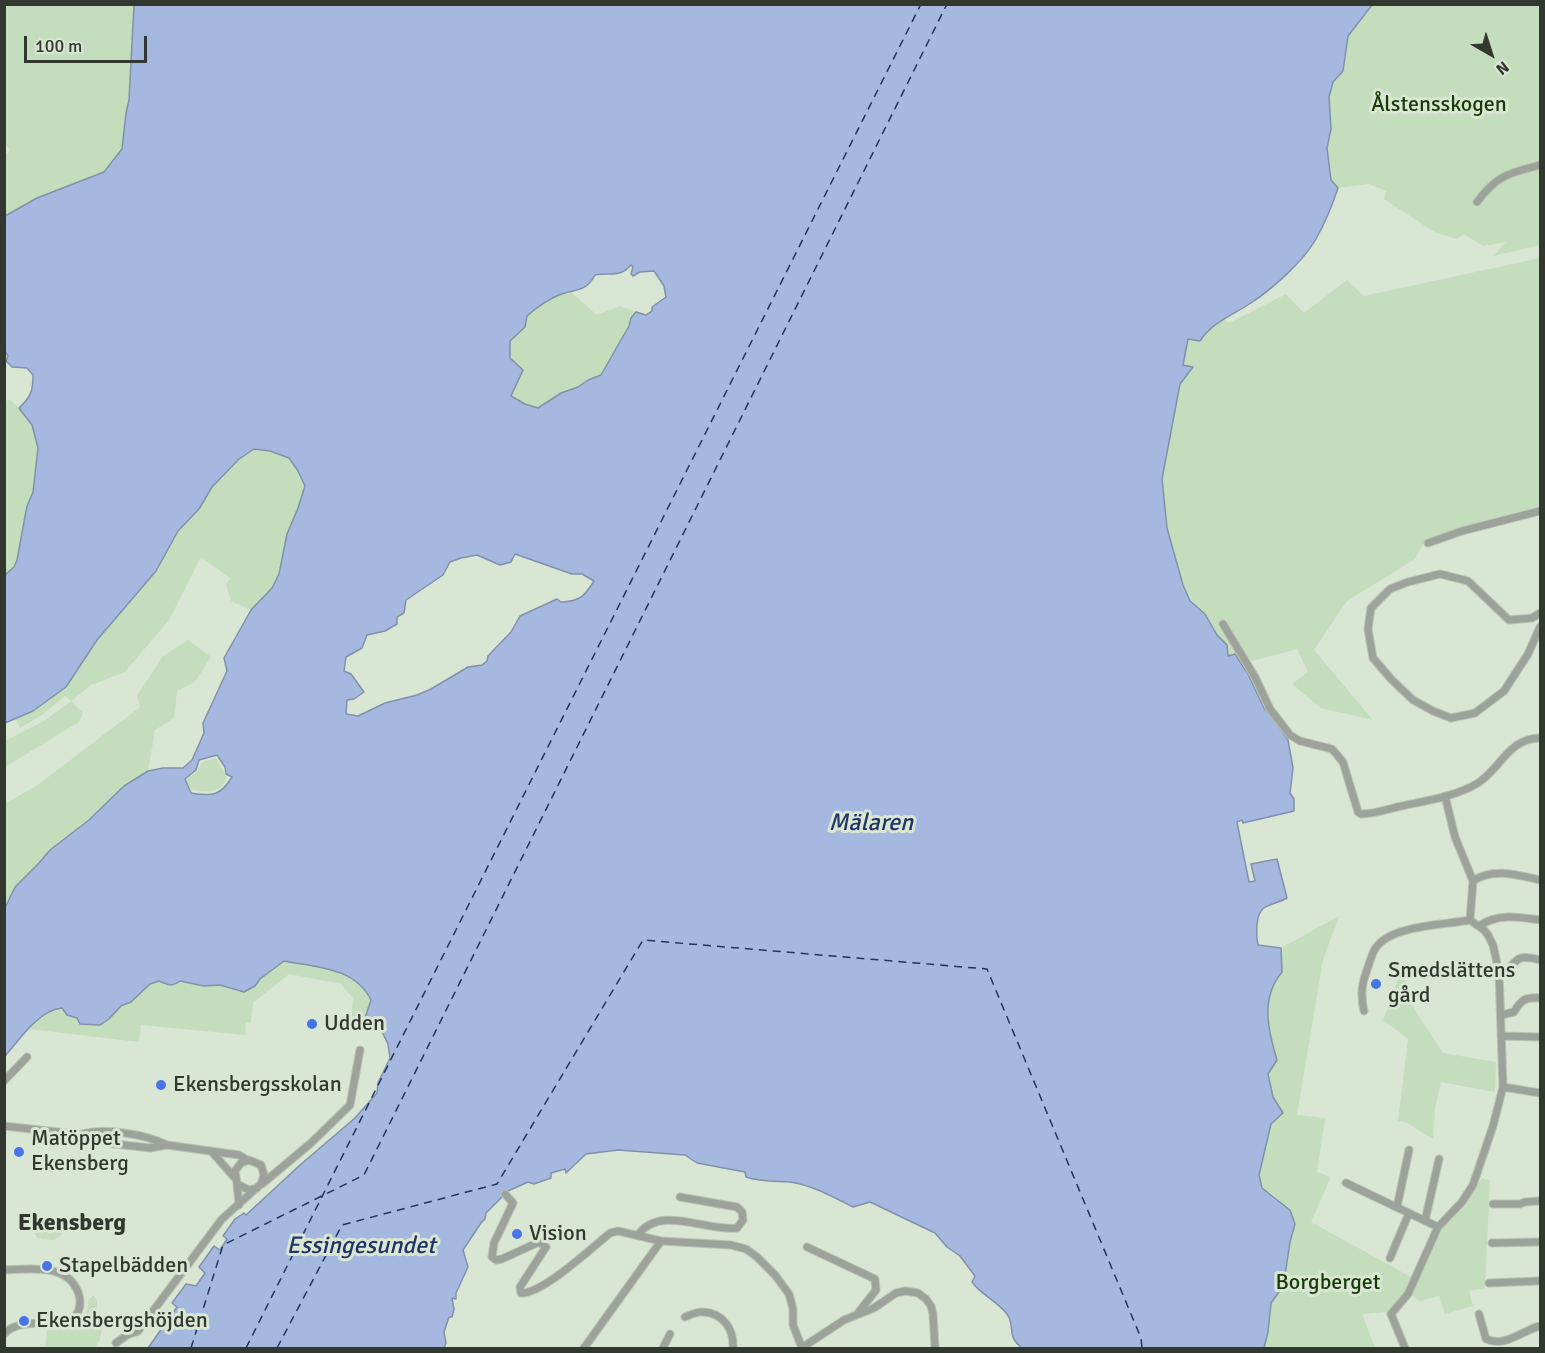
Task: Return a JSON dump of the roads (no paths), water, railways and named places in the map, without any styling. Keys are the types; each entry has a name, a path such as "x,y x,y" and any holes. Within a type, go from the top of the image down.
{"street":[{"path":"1477,202 1487,188 1505,174 1540,165"},
{"path":"1428,543 1462,531 1540,511"},
{"path":"1540,613 1532,618 1509,620 1468,581 1440,574 1390,589 1371,608 1368,629 1373,658 1391,679 1413,700 1433,711 1451,717 1475,713 1504,691 1528,654 1540,627"},
{"path":"1223,624 1255,677 1270,709 1290,735 1300,741 1332,749 1343,762 1358,812 1361,814 1445,796 1466,789 1490,774 1513,747 1533,738 1540,738"},
{"path":"1445,796 1455,837 1473,881 1470,920"},
{"path":"1473,881 1481,875 1508,872 1540,880"},
{"path":"1479,926 1490,918 1509,916 1540,920"},
{"path":"1364,1011 1360,995 1362,983 1376,947 1388,937 1413,928 1470,920 1484,930 1493,945 1499,972 1503,1087 1490,1137 1473,1185 1438,1227 1408,1294 1391,1314 1405,1348"},
{"path":"1499,972 1506,971 1517,958 1526,956 1540,960"},
{"path":"1502,1015 1514,1012 1525,999 1540,998"},
{"path":"1501,1036 1540,1038"},
{"path":"116,1343 138,1331 222,1219 311,1143 350,1105 360,1050"},
{"path":"4,1081 27,1057"},
{"path":"1503,1087 1540,1093"},
{"path":"4,1126 79,1135 90,1131 152,1137 167,1146 239,1155 261,1165 281,1168"},
{"path":"1397,1207 1409,1150"},
{"path":"212,1152 236,1180 249,1190 259,1186 264,1175 261,1165"},
{"path":"1425,1221 1439,1159"},
{"path":"238,1205 237,1167 247,1160"},
{"path":"1346,1184 1438,1227"},
{"path":"505,1194 513,1203 494,1243 492,1257 496,1260 502,1259 539,1242 546,1247 520,1287 520,1293 527,1294 543,1286 610,1233 618,1231 661,1240 731,1245 746,1249 757,1257 775,1275 789,1294 794,1309 793,1325 802,1348 844,1320 874,1308 904,1291 918,1293 931,1306 935,1348"},
{"path":"638,1234 642,1229 657,1221 683,1222 728,1229 737,1228 743,1220 742,1212 737,1207 680,1197"},
{"path":"1493,1204 1540,1201"},
{"path":"1390,1258 1409,1213"},
{"path":"584,1348 661,1240"},
{"path":"1492,1243 1540,1242"},
{"path":"807,1246 875,1279 876,1290 857,1315"},
{"path":"4,1270 26,1269 65,1275 76,1287 80,1304 76,1315 67,1321 14,1327 4,1334"},
{"path":"1489,1284 1540,1281"},
{"path":"685,1317 702,1311 726,1322 734,1337 733,1348"},
{"path":"1479,1314 1486,1339 1494,1342 1523,1335 1530,1329 1540,1326"},
{"path":"663,1348 670,1334"}],"water":[{"name":"Mälaren","path":"134,5 1372,5 1348,36 1343,71 1333,82 1329,97 1331,129 1327,148 1331,180 1338,188 1331,208 1310,248 1277,283 1210,329 1200,341 1188,339 1183,365 1193,367 1180,384 1162,479 1167,528 1183,585 1190,601 1205,614 1217,635 1227,645 1228,656 1235,654 1248,674 1264,708 1288,740 1293,768 1290,793 1294,799 1294,811 1243,823 1242,820 1237,822 1249,882 1255,881 1251,864 1277,859 1287,898 1264,908 1259,915 1257,925 1258,945 1281,948 1282,972 1275,982 1268,1003 1269,1026 1277,1060 1268,1074 1273,1097 1283,1113 1271,1124 1259,1175 1262,1188 1290,1210 1295,1224 1285,1275 1279,1292 1271,1303 1264,1348 1021,1348 1012,1334 1007,1314 976,1287 972,1282 975,1276 960,1256 947,1247 935,1233 870,1202 853,1207 806,1186 790,1182 752,1179 746,1177 745,1172 697,1163 685,1155 618,1150 586,1154 566,1173 565,1169 551,1173 551,1178 534,1184 528,1182 508,1191 486,1213 485,1219 463,1250 468,1267 456,1293 456,1299 452,1298 454,1309 444,1332 446,1343 444,1348 148,1348 177,1307 172,1303 186,1284 196,1286 205,1273 199,1267 214,1246 220,1250 227,1239 223,1236 235,1219 244,1213 246,1215 355,1118 377,1093 378,1083 390,1058 388,1044 382,1032 366,1023 365,1018 371,1000 364,989 355,981 333,970 284,961 260,979 255,986 244,992 220,985 204,986 180,981 172,985 159,981 150,984 131,1002 121,1006 100,1025 80,1024 77,1018 67,1015 62,1008 54,1010 31,1026 5,1056 5,908 15,887 50,850 89,820 124,786 148,771 183,768 192,760 204,733 203,723 227,671 224,658 251,610 272,588 279,574 287,534 305,486 289,458 270,451 254,449 239,459 212,487 199,509 178,531 156,571 97,640 66,687 33,711 5,723 5,575 14,567 17,560 27,506 33,492 38,448 32,425 19,408 31,393 33,375 27,368 12,367 6,361 8,356 5,351 5,216 37,198 104,172 122,149 129,100","holes":["631,265 633,276 640,272 654,271 664,286 666,297 652,307 652,311 646,315 636,312 601,375 561,393 538,408 511,396 523,370 510,358 510,341 525,327 527,316 555,297 588,285 595,275 623,272","515,554 572,574 582,574 594,581 584,594 573,601 561,602 557,599 520,616 511,632 482,665 468,667 417,695 385,703 358,716 346,714 347,700 354,699 364,692 351,674 344,671 346,657 362,648 367,635 385,631 397,624 397,617 404,613 406,600 443,575 450,562 477,555 500,565 511,562","217,755 225,767 226,774 232,777 224,788 216,793 205,795 191,793 185,779 196,770 199,760"]}],"place":[{"name":"Smedslättens gård","path":"1376,984"},
{"name":"Udden","path":"312,1024"},
{"name":"Ekensbergsskolan","path":"161,1085"},
{"name":"Matöppet Ekensberg","path":"19,1152"},
{"name":"Vision","path":"517,1234"},
{"name":"Stapelbädden","path":"47,1266"},
{"name":"Ekensbergshöjden","path":"24,1321"}],"district":[{"name":"Ekensberg","path":"72,1224"}],"park label":[{"name":"Ålstensskogen","path":"1439,105"},
{"name":"Borgberget","path":"1328,1283"}],"water label":[{"name":"Essingesundet","path":"361,1247"}]}
